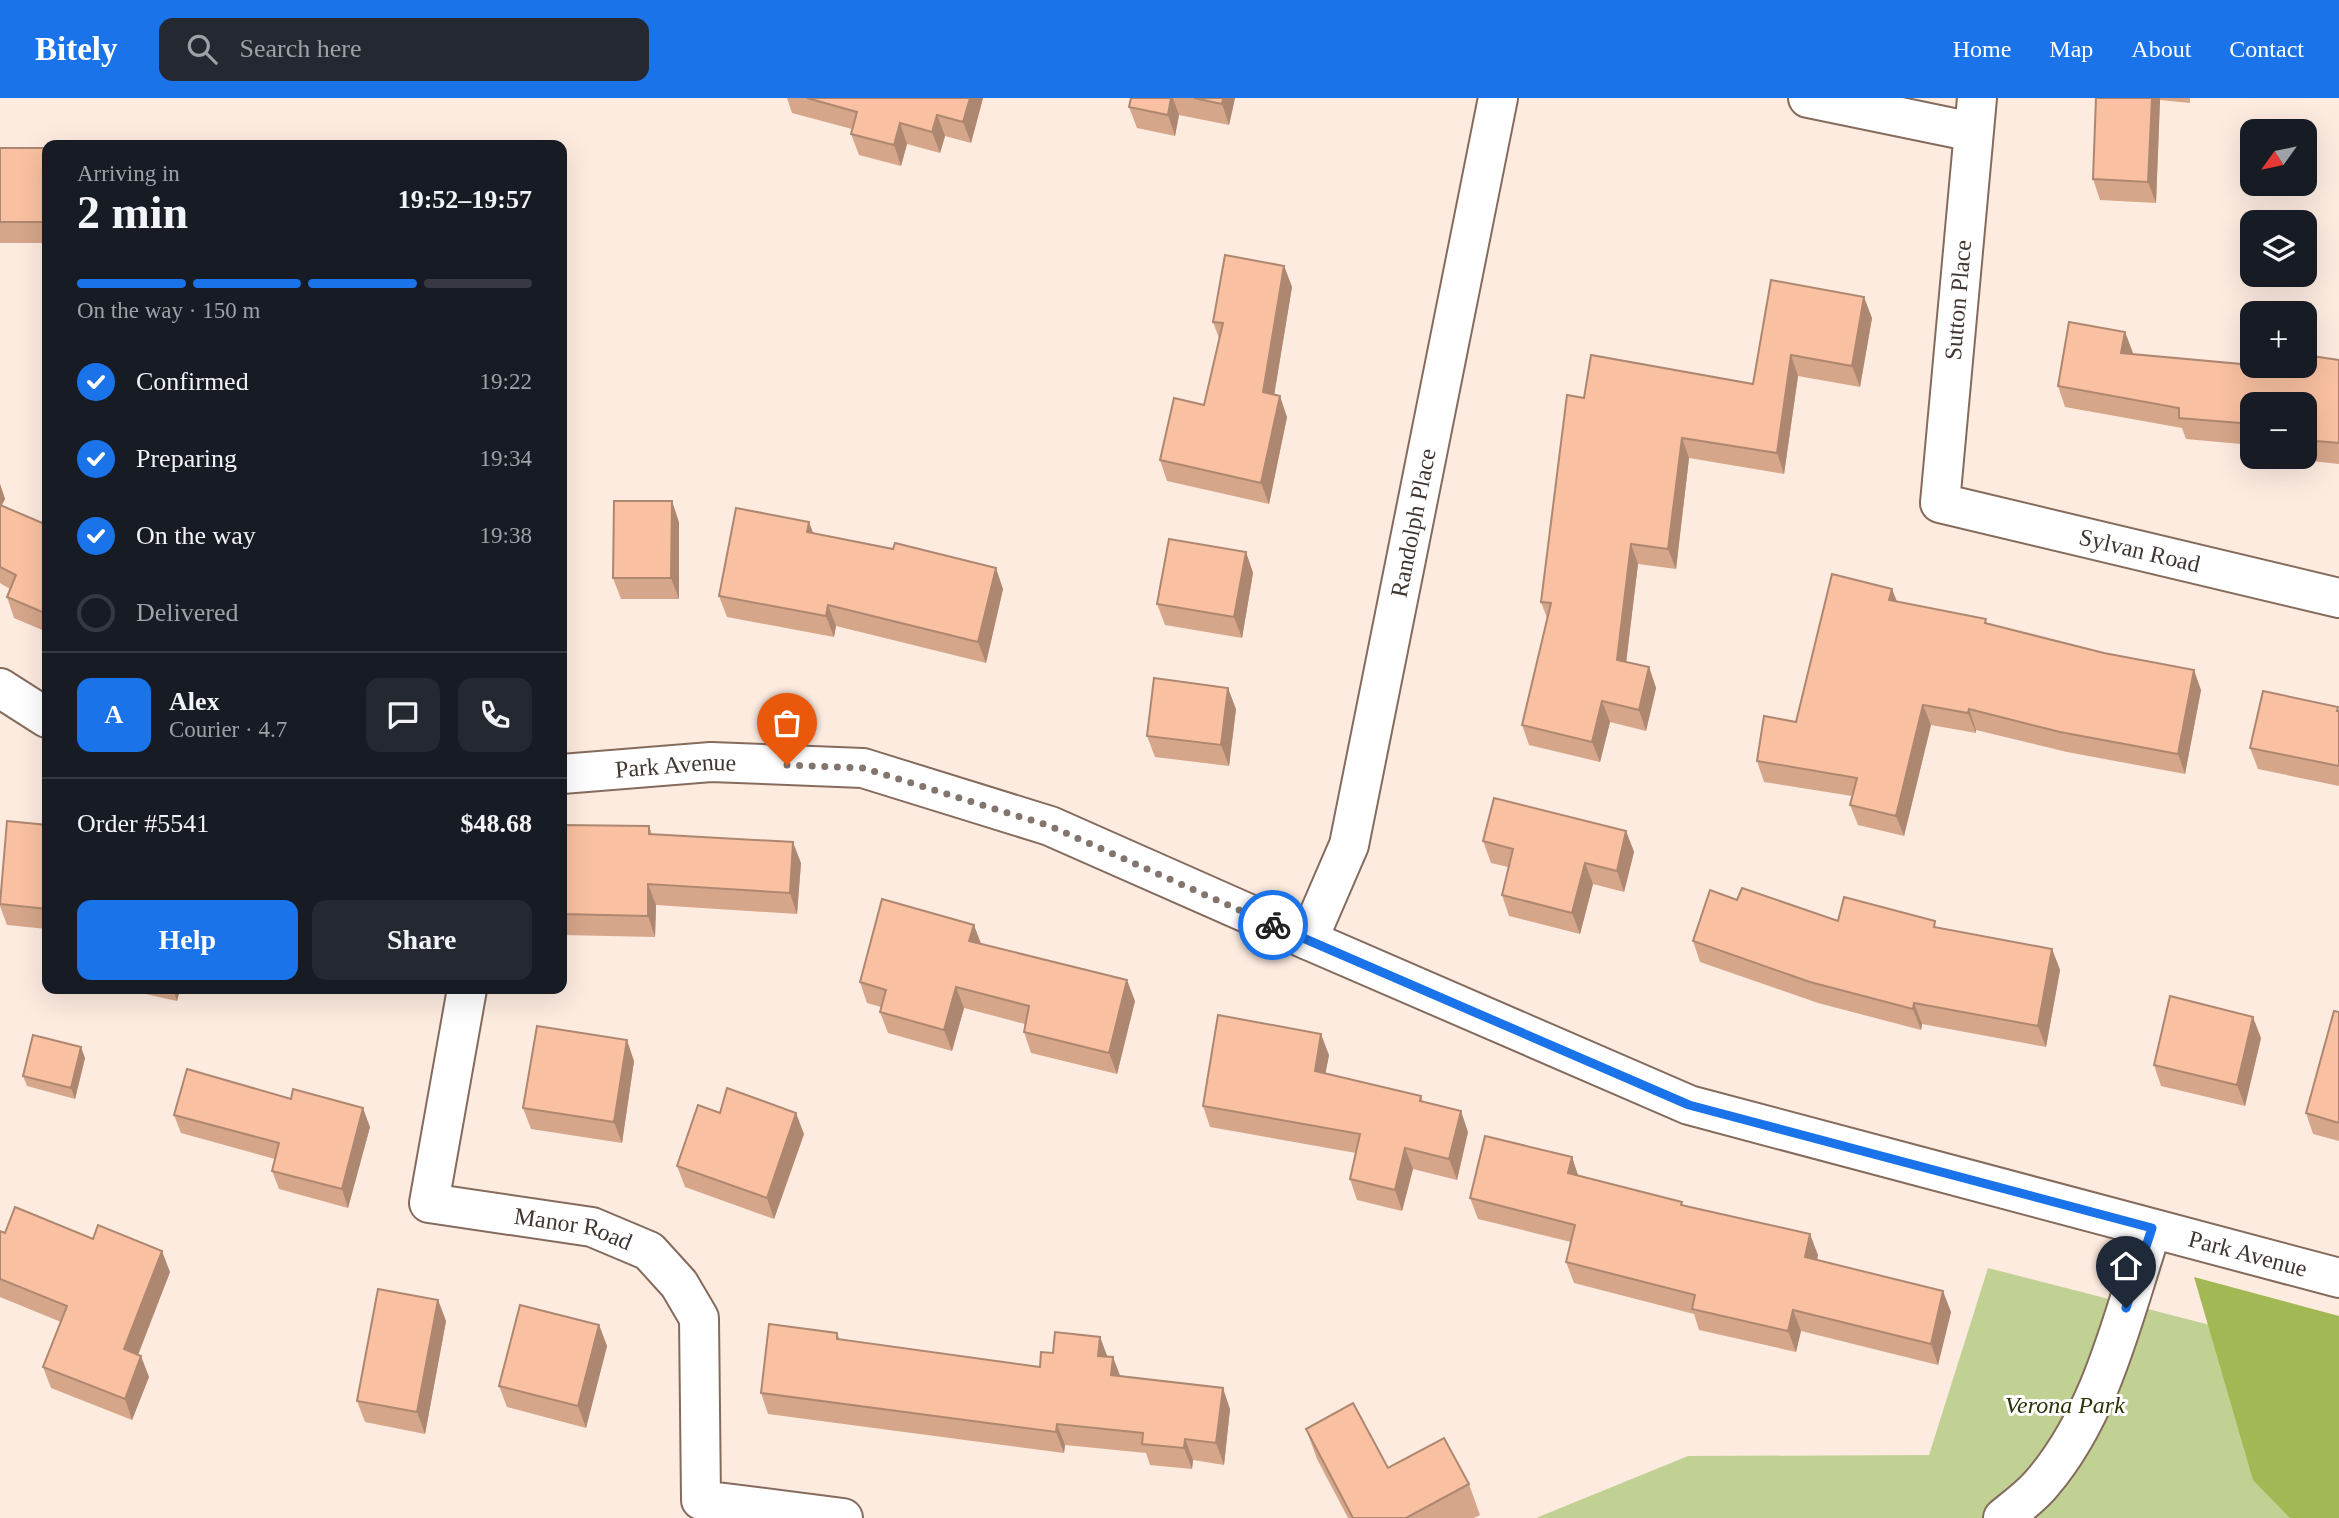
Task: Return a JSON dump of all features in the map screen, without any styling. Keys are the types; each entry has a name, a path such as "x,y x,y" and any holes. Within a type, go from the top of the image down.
{"street":[{"name":"Randolph Place","path":"1308,940 1349,845 1499,98"},
{"path":"1808,98 1975,115"},
{"name":"Sutton Place","path":"1940,503 1975,115"},
{"name":"Sylvan Road","path":"1940,503 2339,598"},
{"path":"0,688 42,715"},
{"name":"Park Avenue","path":"567,774 710,762 863,768 1050,826 1689,1105 2339,1278"},
{"name":"Manor Road","path":"466,994 429,1203 592,1227 649,1251 680,1284 699,1318 701,1500 843,1518"},
{"path":"2003,1518 2042,1484 2077,1435 2100,1387 2152,1228"}],"green space":[{"name":"Verona Park","path":"1988,1268 2339,1358 2339,1518 1536,1518 1688,1456 1929,1455"},
{"path":"2194,1277 2339,1316 2339,1518 2290,1518 2253,1480"}],"building":[{"path":"807,98 970,98 963,122 937,115 932,132 900,123 894,145 851,134 857,112"},
{"path":"1131,98 1171,98 1168,115 1129,107"},
{"path":"1194,98 1223,98 1222,104"},
{"path":"2096,98 2152,98 2148,182 2093,179"},
{"path":"0,148 42,148 42,222 0,222"},
{"path":"1225,255 1284,266 1263,392 1280,396 1261,483 1160,460 1174,398 1204,405 1223,323 1213,322"},
{"path":"1771,280 1864,297 1852,366 1791,355 1777,453 1682,438 1668,549 1631,544 1617,660 1649,667 1639,710 1602,701 1592,742 1522,725 1551,603 1541,602 1567,395 1584,398 1591,355 1753,384"},
{"path":"2069,322 2125,332 2121,353 2240,364 2240,378 2317,378 2317,357 2339,360 2339,443 2317,441 2317,392 2240,392 2240,423 2179,418 2179,408 2058,386"},
{"path":"614,501 672,501 671,578 613,578"},
{"path":"0,505 42,523 42,612 7,597 16,575 0,567"},
{"path":"736,508 809,522 807,532 893,549 895,543 996,568 978,642 828,605 826,616 719,596"},
{"path":"1169,539 1246,552 1234,617 1157,604"},
{"path":"1832,574 1892,589 1889,600 1986,619 1985,623 2104,653 2194,670 2178,754 2060,732 1969,709 1968,713 1923,705 1896,816 1850,805 1857,778 1757,761 1764,716 1796,722"},
{"path":"1154,678 1228,688 1221,745 1147,736"},
{"path":"2263,691 2338,707 2339,766 2250,748"},
{"path":"1494,798 1626,831 1617,871 1585,863 1572,913 1502,895 1513,849 1483,841"},
{"path":"7,821 42,824 42,908 0,904"},
{"path":"567,825 649,826 649,834 793,842 790,893 648,884 648,916 567,914"},
{"path":"1742,888 1838,921 1844,897 1935,921 1934,927 2052,949 2038,1026 1914,1003 1913,1009 1810,982 1693,941 1710,890 1737,900"},
{"path":"882,899 974,925 969,941 1127,980 1109,1053 1024,1032 1029,1006 956,987 944,1030 880,1012 886,990 860,982"},
{"path":"2170,996 2253,1017 2237,1085 2154,1065"},
{"path":"2334,1011 2339,1012 2339,1123 2306,1113"},
{"path":"1218,1015 1321,1034 1315,1071 1421,1096 1420,1101 1461,1111 1449,1159 1405,1148 1395,1190 1350,1179 1360,1134 1203,1106"},
{"path":"537,1026 627,1040 614,1122 523,1108"},
{"path":"33,1035 81,1047 71,1088 23,1076"},
{"path":"187,1069 291,1099 293,1089 363,1108 342,1189 272,1171 279,1143 174,1115"},
{"path":"727,1088 796,1113 767,1198 677,1166 698,1105 720,1113"},
{"path":"1485,1136 1572,1157 1568,1173 1682,1202 1681,1205 1810,1234 1805,1257 1943,1291 1931,1344 1793,1310 1788,1331 1692,1309 1695,1295 1566,1262 1575,1225 1470,1198"},
{"path":"15,1207 93,1239 98,1225 162,1251 124,1349 141,1356 125,1399 43,1367 67,1306 0,1279 0,1231 5,1233"},
{"path":"378,1289 438,1300 417,1412 357,1401"},
{"path":"520,1305 599,1325 578,1406 499,1386"},
{"path":"769,1324 837,1333 837,1339 1040,1367 1041,1352 1053,1353 1055,1332 1100,1337 1098,1356 1113,1357 1111,1375 1223,1388 1216,1443 1185,1439 1184,1448 1142,1444 1143,1433 1057,1424 1056,1432 761,1393"},
{"path":"1353,1403 1388,1468 1444,1438 1469,1484 1406,1518 1353,1518 1306,1429"}],"way so far":[{"path":"787,765 863,768 1050,826 1273,925"}],"route":[{"path":"1273,925 1689,1105 2152,1228 2126,1308"}]}
